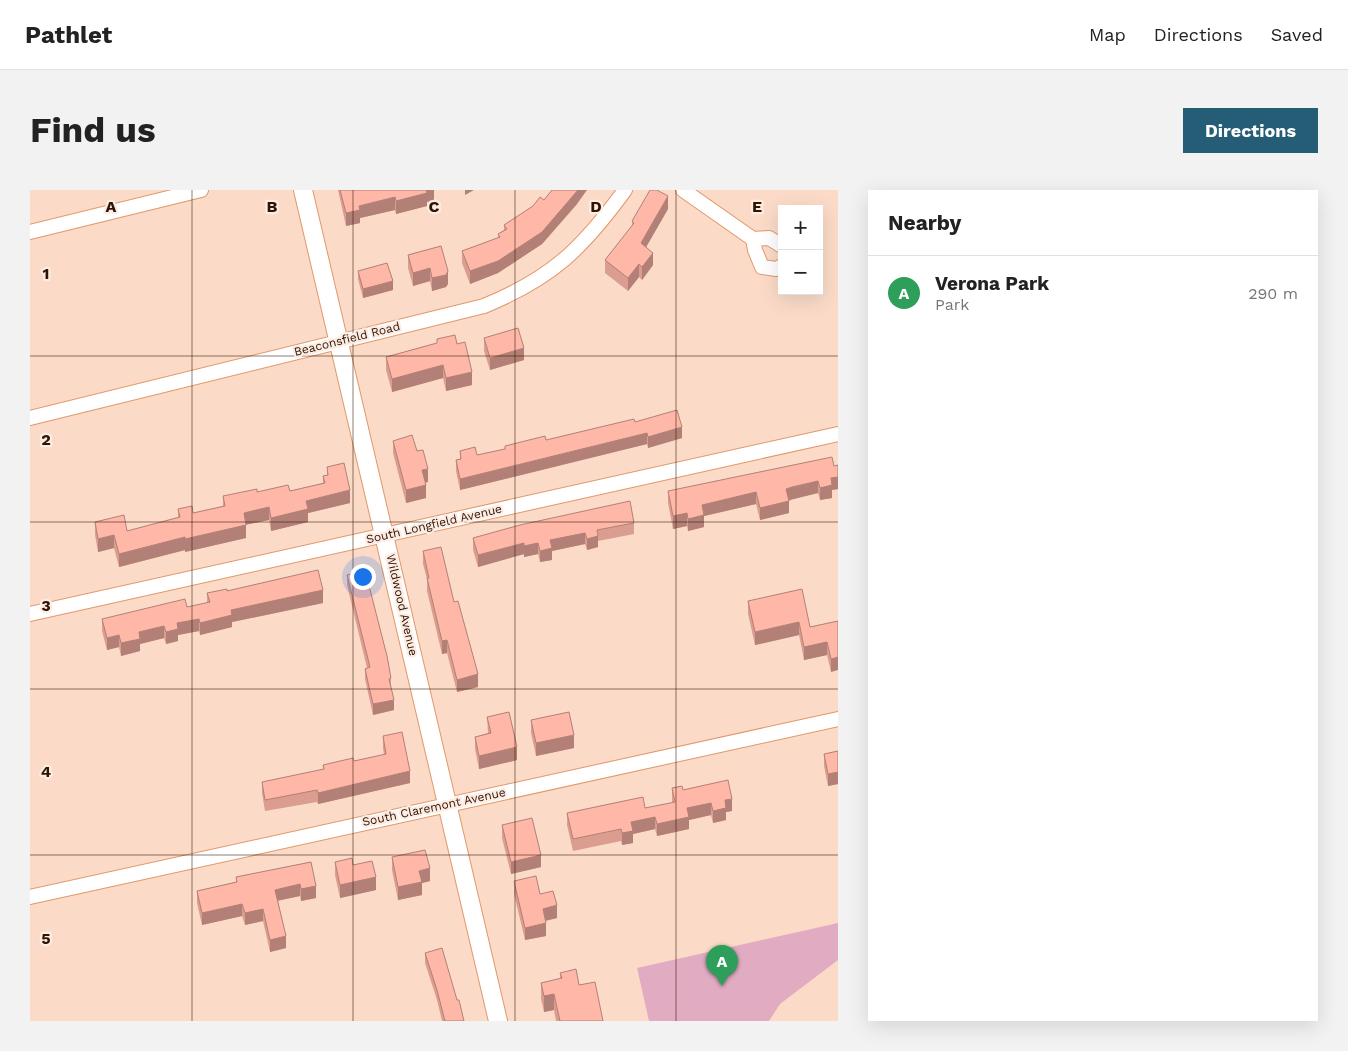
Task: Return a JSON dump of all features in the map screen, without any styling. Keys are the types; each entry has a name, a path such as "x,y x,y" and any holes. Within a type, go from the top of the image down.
{"street":[{"path":"30,232 202,190"},
{"name":"Wildwood Avenue","path":"303,190 386,535 498,1021"},
{"name":"Beaconsfield Road","path":"30,418 484,306 524,288 578,249 625,190"},
{"path":"683,190 753,239 769,238 778,244"},
{"path":"753,239 762,267 776,270 778,269"},
{"name":"South Longfield Avenue","path":"30,614 838,434"},
{"name":"South Claremont Avenue","path":"30,897 838,719"}],"shaded area":[{"path":"838,923 838,960 780,1004 769,1021 649,1021 637,968"}],"building":[{"path":"340,190 426,190 427,193 396,201 395,197 359,206 360,210 346,213"},
{"path":"552,190 578,190 542,232 498,261 470,271 462,251 500,237 498,234 507,229 504,225 533,206 540,197 544,200"},
{"path":"650,190 657,190 668,196 641,243 653,253 642,267 639,264 628,278 605,260 634,223 632,221"},
{"path":"441,246 448,271 446,275 432,278 430,268 413,273 408,255"},
{"path":"387,263 393,281 363,289 358,271"},
{"path":"518,328 524,348 490,358 484,338"},
{"path":"455,335 457,344 465,342 472,372 446,378 443,365 392,379 386,357 437,343 437,339"},
{"path":"677,410 682,427 648,437 647,433 460,479 456,460 461,459 460,451 475,447 477,455 505,449 505,446 545,436 546,440 634,419 635,422"},
{"path":"412,435 417,451 423,450 428,469 422,470 426,485 406,490 393,441"},
{"path":"832,457 834,466 838,465 838,477 831,478 832,485 820,488 818,481 786,489 789,501 760,508 756,492 702,505 704,515 688,519 687,513 673,516 668,491"},
{"path":"344,463 350,490 306,501 308,509 271,518 269,507 244,513 246,525 185,539 185,537 119,554 114,535 98,539 95,522 124,515 127,531 180,517 178,509 192,506 193,513 225,506 223,496 257,489 257,492 288,485 290,491 325,483 323,476 328,475 327,467"},
{"path":"630,501 634,523 597,530 598,536 587,539 585,533 550,540 552,548 540,551 538,543 524,546 524,543 478,555 473,538 520,525"},
{"path":"441,547 454,602 458,601 478,674 457,680 447,640 442,641 427,578 429,578 423,551"},
{"path":"318,570 323,590 231,610 232,615 200,623 199,619 177,623 178,629 166,632 164,626 139,632 140,639 121,643 119,635 107,638 102,619 185,599 187,607 210,602 207,593 227,589 227,591"},
{"path":"365,570 387,656 391,678 389,679 394,700 373,704 365,669 370,667 347,575"},
{"path":"802,589 810,627 838,621 838,657 831,659 827,642 804,647 799,622 755,632 748,601"},
{"path":"509,712 517,747 479,756 475,737 491,733 487,717"},
{"path":"569,712 574,735 536,743 531,720"},
{"path":"402,732 410,771 318,793 317,790 265,800 262,782 324,769 323,765 353,758 354,761 386,754 383,736"},
{"path":"838,751 838,772 828,774 824,754"},
{"path":"728,780 732,799 725,800 726,808 713,811 711,803 687,808 689,817 657,824 655,817 631,822 633,831 622,833 621,829 573,839 567,813 643,797 645,808 675,802 672,788 682,786 683,790"},
{"path":"532,818 541,855 511,862 502,825"},
{"path":"425,850 430,868 419,871 422,882 398,887 392,857"},
{"path":"352,858 353,865 372,861 376,877 340,885 335,862"},
{"path":"311,862 316,886 301,889 300,884 275,890 286,936 270,940 263,909 245,913 242,904 202,913 197,891 237,882 236,877"},
{"path":"536,876 540,894 553,891 557,905 543,909 546,923 525,928 514,881"},
{"path":"442,948 464,1021 445,1021 425,953"},
{"path":"576,969 579,985 595,982 603,1021 560,1021 554,994 544,996 541,983 562,978 560,973"}],"place":[{"name":"Verona Park","path":"722,986"}]}
